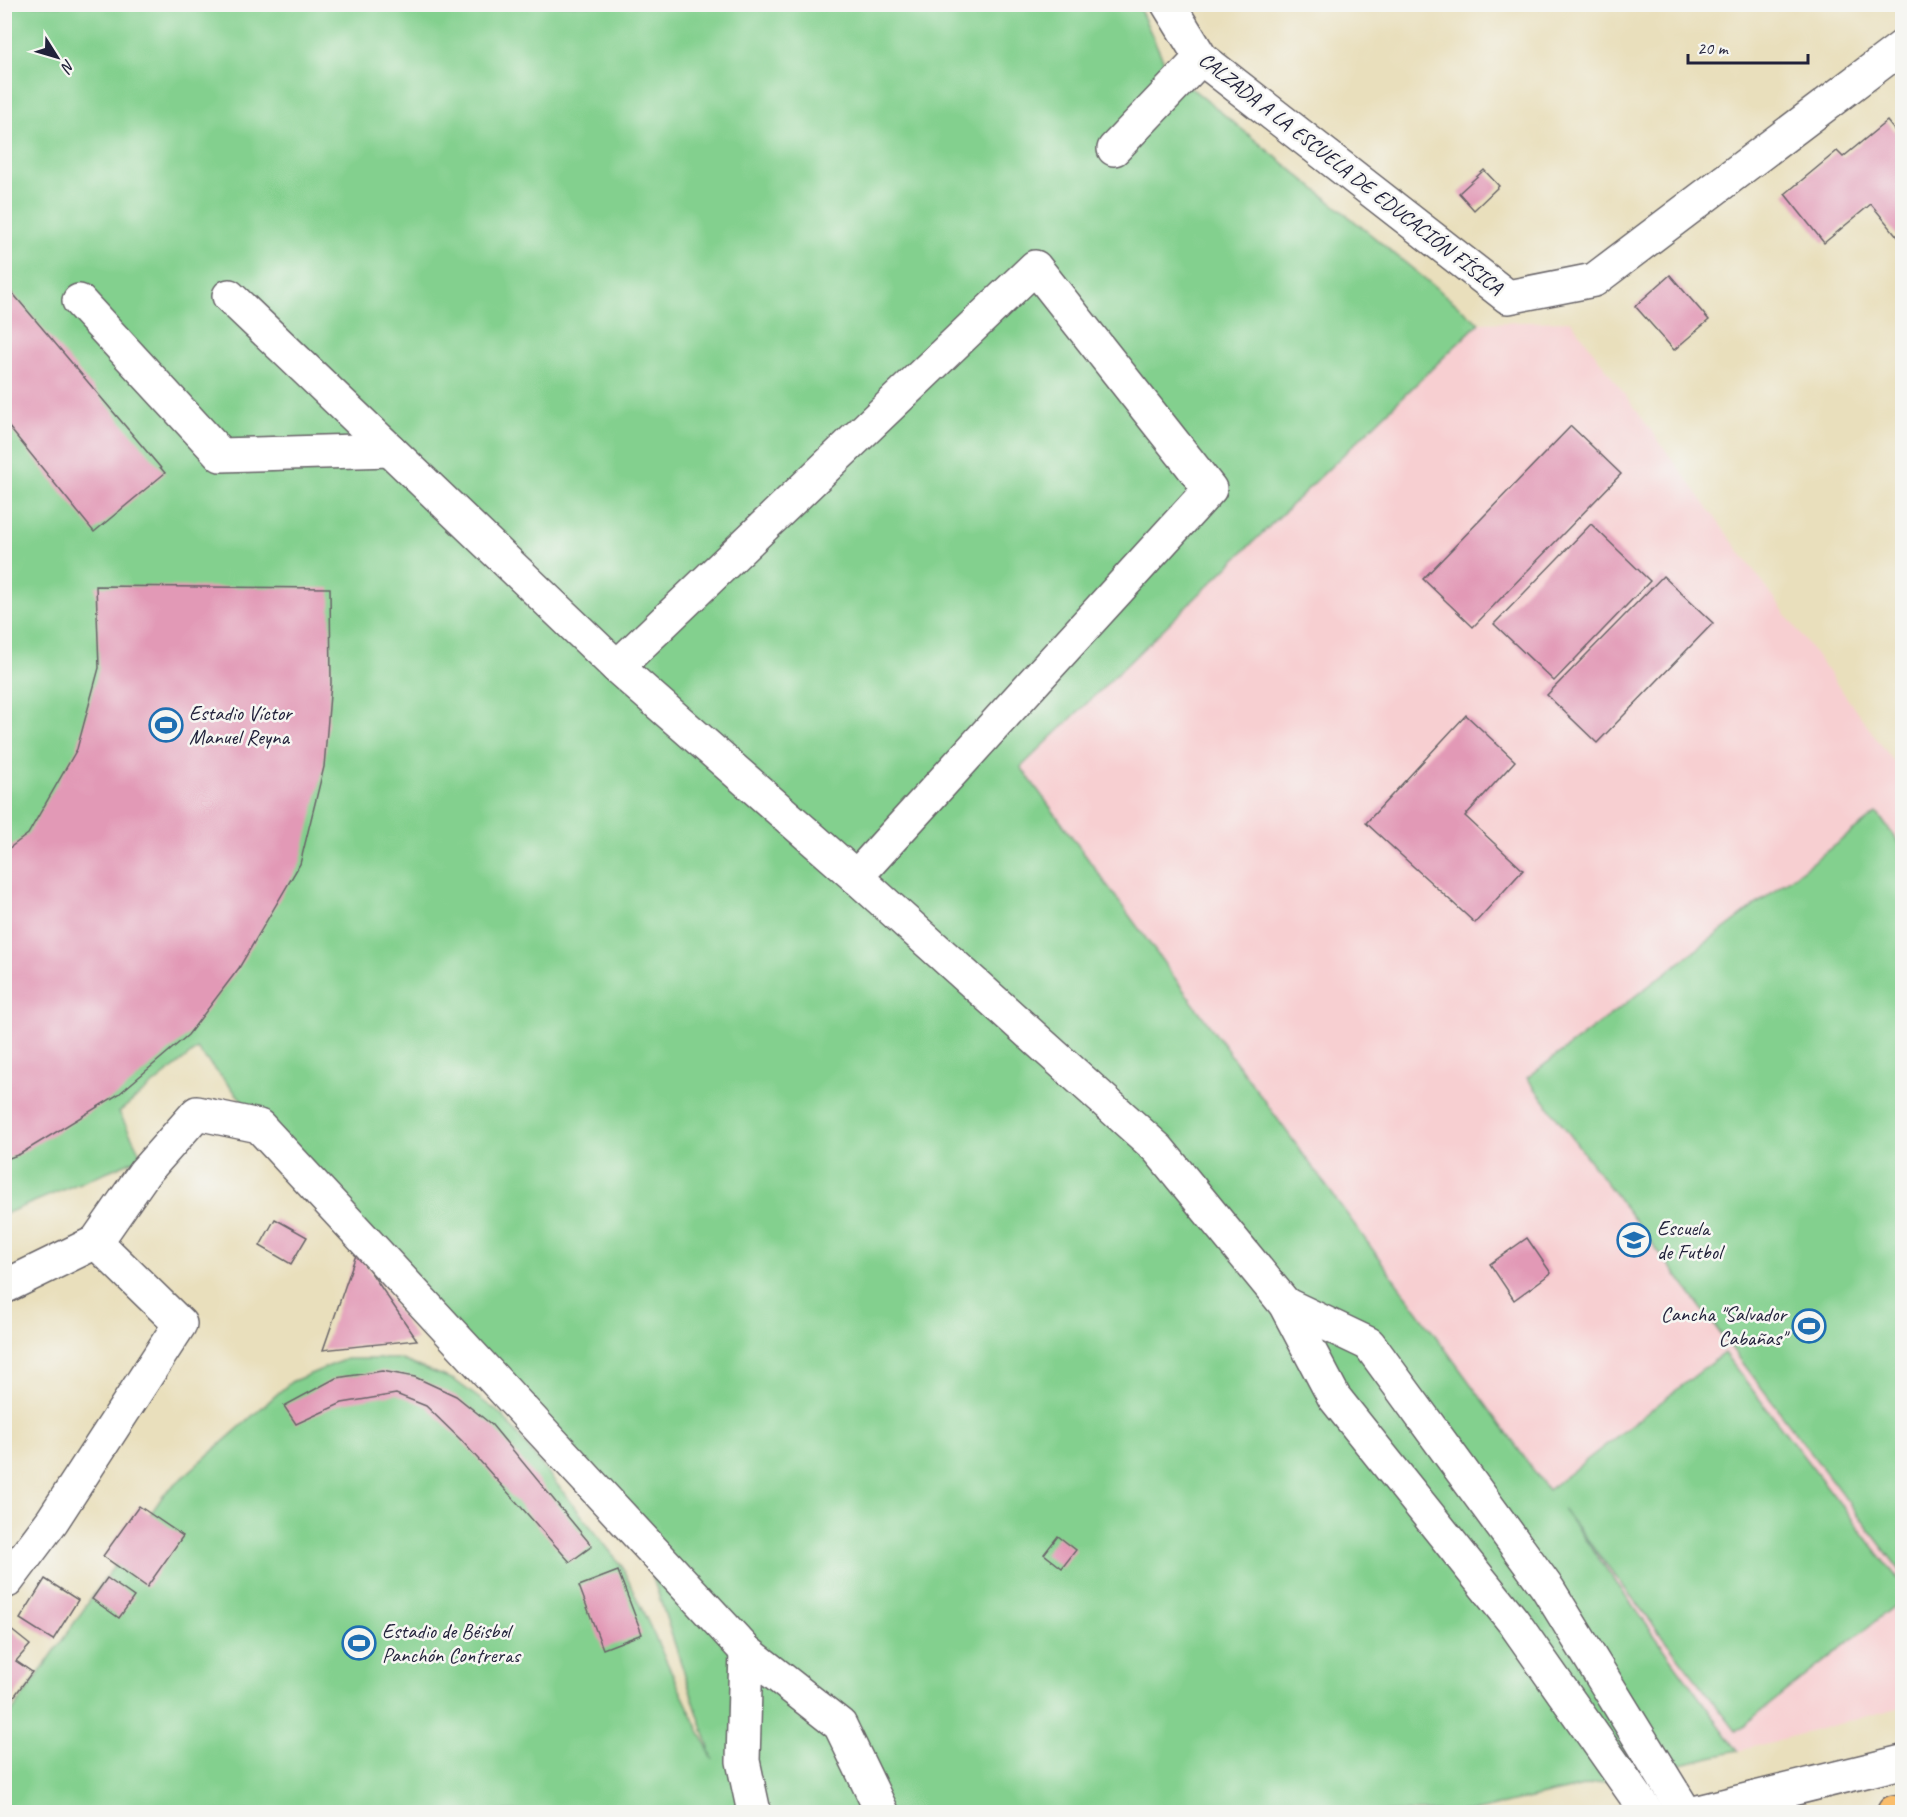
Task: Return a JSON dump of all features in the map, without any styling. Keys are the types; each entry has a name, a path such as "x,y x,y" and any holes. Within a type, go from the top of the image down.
{"highway":[{"path":"1894,1812 1902,1811"}],"street":[{"name":"CALZADA A LA ESCUELA DE EDUCACIÓN FÍSICA","path":"1168,4 1201,58 1508,297 1594,280 1902,47"},
{"path":"1114,149 1201,58"},
{"path":"617,667 1035,267 1210,489 856,877"},
{"path":"229,296 617,667 856,877 1158,1149 1285,1304 1334,1397 1513,1621 1647,1812"},
{"path":"80,302 221,455 390,450"},
{"path":"4,1287 96,1242 144,1173 197,1113 259,1126 746,1651 840,1725 882,1812"},
{"path":"4,1580 7,1581 52,1521 180,1324 96,1242"},
{"path":"1285,1304 1369,1344 1548,1588 1685,1812"},
{"path":"746,1651 742,1761 754,1812"},
{"path":"1698,1812 1902,1762"}],"shaded area":[{"name":"Escuela de Futbol","path":"1571,321 1902,773 1902,1707 1738,1751 1021,767 1479,323"}],"green space":[{"path":"4,5 1138,5 1167,68 1479,323 1021,767 1548,1490 1724,1353 1902,1584 1902,1600 1736,1731 1563,1509 1738,1751 1469,1812 5,1812 5,1722 165,1493 291,1382 346,1359 399,1359 454,1380 502,1415 621,1565 713,1760 647,1560 197,1049 119,1112 142,1157 5,1214"},
{"name":"Cancha \"Salvador Cabañas\"","path":"1877,813 1902,847 1902,1573 1527,1078"}],"building":[{"path":"1887,121 1902,140 1902,242 1871,204 1824,243 1785,194 1837,151 1843,157"},
{"path":"1484,170 1499,186 1474,210 1459,193"},
{"path":"1670,275 1709,320 1674,350 1635,306"},
{"path":"4,283 165,473 94,532 4,421"},
{"path":"1571,426 1621,474 1473,627 1423,579"},
{"path":"1591,524 1650,581 1554,681 1494,624"},
{"path":"1663,576 1713,623 1597,743 1547,695"},
{"name":"Estadio Víctor Manuel Reyna","path":"96,586 330,588 331,683 324,767 300,864 239,968 188,1035 119,1094 20,1154 4,1160 4,852 28,834 77,749 99,668"},
{"path":"1466,715 1515,761 1465,816 1523,870 1475,923 1366,823"},
{"path":"275,1219 307,1237 291,1264 260,1246"},
{"path":"1527,1238 1551,1273 1514,1300 1490,1264"},
{"path":"357,1252 417,1340 323,1350"},
{"path":"382,1371 415,1377 456,1396 492,1425 592,1546 570,1562 462,1441 426,1406 396,1394 342,1403 296,1424 284,1406 336,1378"},
{"path":"139,1506 183,1536 147,1587 103,1556"},
{"path":"1058,1536 1076,1550 1062,1568 1044,1554"},
{"path":"618,1571 642,1634 603,1649 579,1586"},
{"path":"107,1578 134,1597 119,1618 92,1599"},
{"path":"45,1579 78,1600 53,1640 20,1619"},
{"path":"5,1625 30,1645 16,1661 32,1672 5,1709"}],"place":[{"name":"Estadio Víctor Manuel Reyna","path":"166,725"},
{"name":"Escuela de Futbol","path":"1634,1240"},
{"name":"Cancha \"Salvador Cabañas\"","path":"1809,1326"},
{"name":"Estadio de Béisbol Panchón Contreras","path":"359,1643"}]}
